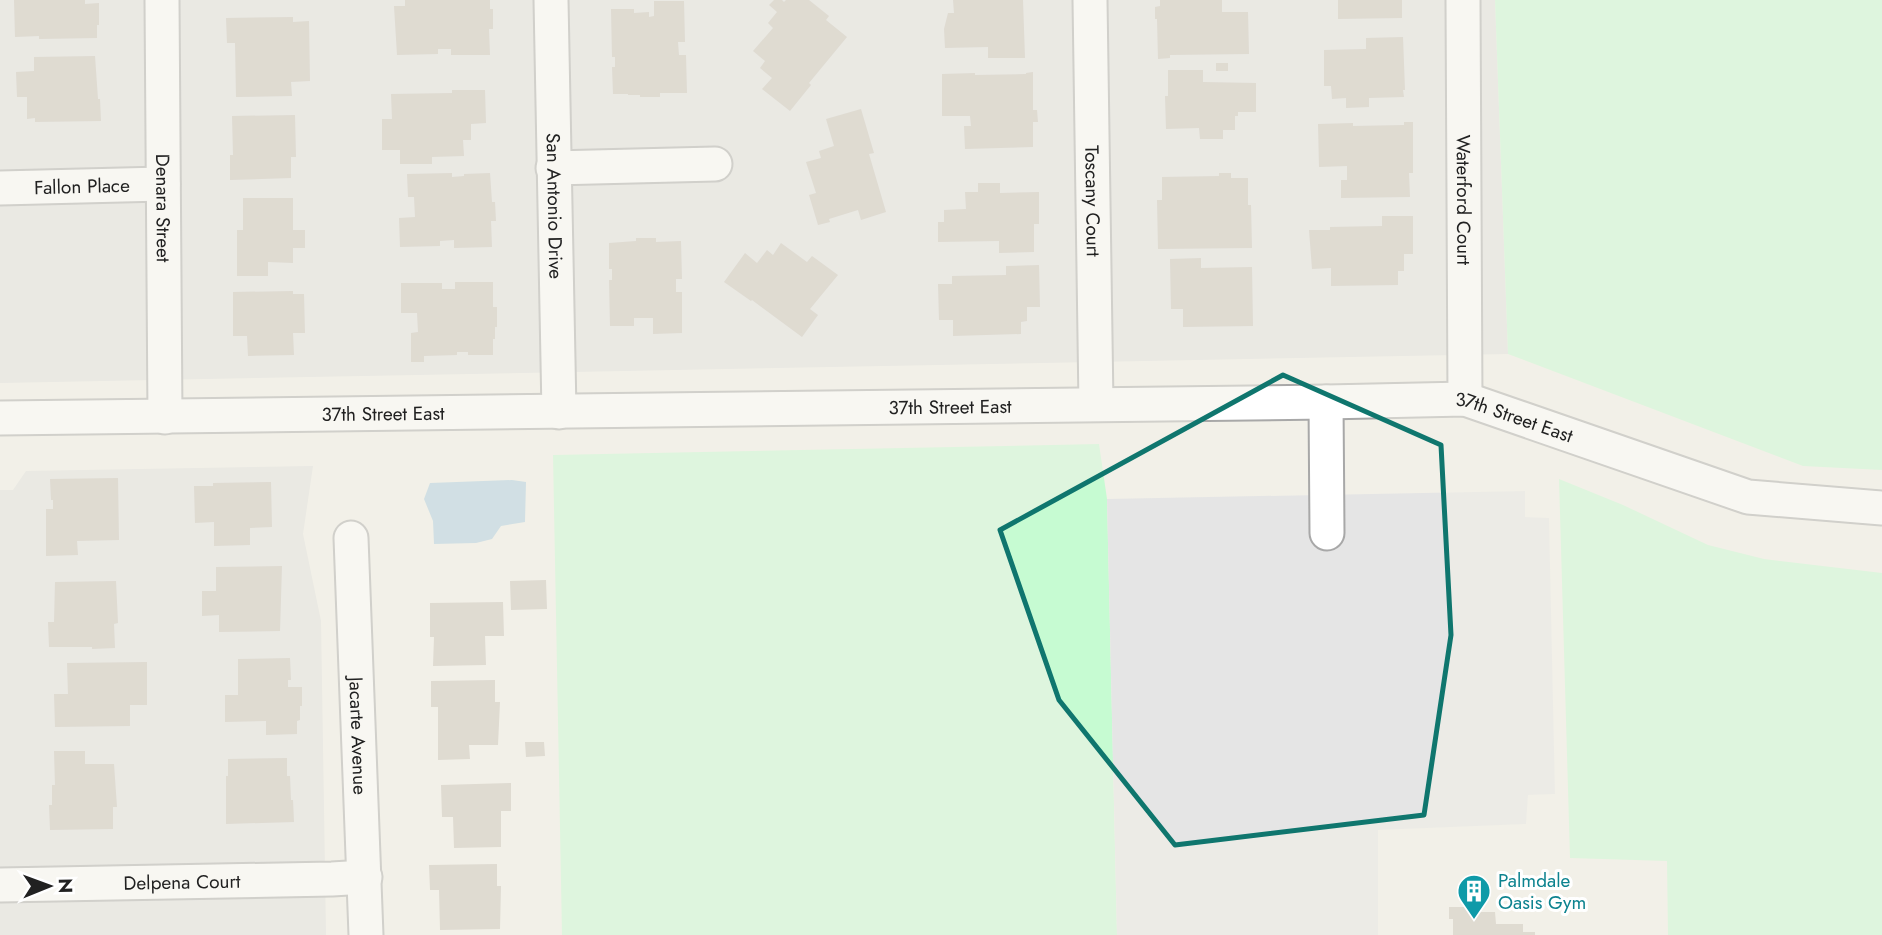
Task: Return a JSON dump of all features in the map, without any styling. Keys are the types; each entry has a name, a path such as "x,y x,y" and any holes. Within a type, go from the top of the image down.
{"street":[{"name":"Denara Street","path":"162,0 165,417"},
{"name":"San Antonio Drive","path":"551,0 559,412"},
{"name":"Toscany Court","path":"1090,0 1096,404"},
{"name":"Waterford Court","path":"1463,0 1465,399"},
{"path":"553,168 715,164"},
{"name":"Fallon Place","path":"0,188 163,184"},
{"name":"37th Street East","path":"0,418 1465,399 1748,497 1882,508"},
{"path":"1326,402 1327,533"},
{"name":"Jacarte Avenue","path":"351,538 366,935"},
{"name":"Delpena Court","path":"0,885 365,877"}],"highlighted area":[{"path":"1283,375 1441,445 1451,635 1424,815 1175,845 1059,700 1000,530"}],"shaded area":[{"path":"0,0 1495,0 1508,354 0,383"},
{"path":"313,466 303,534 321,621 326,935 0,935 0,490 13,490 26,471"},
{"path":"1525,491 1525,517 1549,518 1555,794 1528,795 1526,824 1378,830 1378,935 1117,935 1107,499"}],"green space":[{"path":"1495,0 1882,0 1882,470 1803,466 1508,354"},
{"path":"1099,444 1107,499 1117,935 562,935 553,455"},
{"path":"1559,479 1623,505 1708,545 1764,559 1882,573 1882,935 1668,935 1667,861 1570,858"}],"water":[{"path":"512,480 526,482 525,522 501,526 492,539 476,543 434,544 433,521 424,499 430,483"}],"building":[{"path":"14,0 85,0 85,4 99,3 97,38 15,37"},
{"path":"405,0 490,0 493,29 489,29 490,55 451,55 451,49 438,49 438,54 397,55 394,6 405,6"},
{"path":"774,0 809,0 829,16 826,20 847,37 790,111 762,89 772,78 760,68 765,61 753,51 773,28 768,23 777,12 769,5"},
{"path":"953,0 1023,0 1025,58 988,58 988,47 945,48 944,29 948,13 954,13"},
{"path":"1160,0 1222,0 1222,12 1248,12 1249,54 1170,55 1170,58 1158,59 1155,7 1160,6"},
{"path":"1338,0 1402,0 1402,18 1338,19"},
{"path":"654,1 684,1 685,42 678,42 679,55 686,55 687,93 660,93 660,97 613,94 612,67 615,67 615,57 612,57 611,9 634,9 634,13 649,12 649,17 654,16"},
{"path":"293,17 293,22 309,21 310,81 291,82 292,96 236,97 235,43 227,43 226,18"},
{"path":"1403,37 1404,97 1369,98 1369,107 1346,108 1346,98 1332,99 1331,86 1324,86 1324,50 1366,49 1366,38"},
{"path":"95,56 101,121 35,122 35,118 27,119 27,97 17,97 16,72 34,71 34,57"},
{"path":"1216,63 1228,63 1228,71 1216,71"},
{"path":"1168,70 1203,70 1203,82 1256,83 1256,112 1238,112 1238,116 1235,116 1235,130 1223,130 1223,139 1200,139 1199,128 1166,129 1165,96 1168,96"},
{"path":"1033,72 1033,110 1037,110 1038,122 1033,122 1033,147 965,149 964,126 971,126 970,116 942,116 942,74"},
{"path":"452,90 485,90 486,123 471,124 471,140 463,140 464,156 432,157 432,164 400,164 400,150 382,150 382,119 392,119 391,94 452,93"},
{"path":"861,109 874,153 869,154 886,212 861,220 858,210 818,225 809,195 816,193 806,162 821,158 819,151 834,146 826,119"},
{"path":"295,115 296,157 291,157 291,178 230,180 230,155 233,155 232,116"},
{"path":"1404,122 1413,122 1410,197 1341,198 1341,180 1347,180 1347,166 1319,167 1318,124 1404,125"},
{"path":"452,173 452,177 490,173 496,221 491,221 492,247 454,248 454,240 440,241 440,246 400,247 399,218 415,217 414,197 408,197 407,174"},
{"path":"1219,173 1231,173 1231,178 1248,178 1252,248 1158,249 1157,200 1162,200 1162,177 1219,176"},
{"path":"978,183 1000,183 1000,193 1039,192 1039,224 1034,224 1034,252 999,253 999,241 938,242 938,222 944,222 944,210 966,209 965,192 978,192"},
{"path":"243,198 293,198 293,230 305,230 305,248 293,248 293,263 268,262 268,276 237,276 237,230 243,230"},
{"path":"1382,216 1413,216 1413,254 1404,254 1404,271 1398,271 1398,285 1331,286 1331,268 1312,269 1309,230 1382,226"},
{"path":"636,238 656,238 656,242 681,241 682,279 676,279 676,292 682,292 682,333 653,334 653,318 634,318 634,326 610,326 609,280 612,280 612,269 609,269 609,243 636,241"},
{"path":"781,243 807,262 812,256 838,275 810,309 818,315 802,337 724,282 745,253 757,263 767,250 773,255"},
{"path":"1201,258 1201,268 1252,267 1253,326 1183,327 1183,309 1171,309 1170,259"},
{"path":"1039,265 1040,307 1027,307 1027,321 1021,322 1021,334 953,336 953,320 939,320 938,284 952,284 952,276 1006,275 1006,266"},
{"path":"455,282 493,282 493,307 497,307 497,327 493,339 493,355 457,352 457,355 424,356 424,362 411,362 411,333 418,332 417,313 401,313 401,283 442,283 442,289 455,289"},
{"path":"293,291 293,294 304,294 305,333 293,333 294,355 248,356 247,336 233,336 233,292"},
{"path":"118,478 119,540 77,541 78,555 46,556 46,509 53,509 50,479"},
{"path":"271,482 272,527 250,528 250,545 214,546 214,522 195,523 194,486"},
{"path":"282,566 280,631 219,632 219,615 202,616 202,591 216,591 216,567"},
{"path":"546,580 547,609 511,610 510,581"},
{"path":"116,581 118,623 114,624 115,648 49,647 48,622 54,622 55,582"},
{"path":"503,602 504,636 485,636 486,665 433,666 434,637 430,637 430,603"},
{"path":"290,658 291,680 288,680 288,687 302,687 297,734 266,735 266,721 225,722 225,695 238,695 238,659"},
{"path":"147,662 147,705 130,705 130,726 55,727 54,694 68,694 67,663"},
{"path":"495,680 495,702 500,702 498,745 469,745 470,759 438,760 438,707 431,707 431,681"},
{"path":"525,742 544,742 545,756 526,757"},
{"path":"54,751 85,751 85,764 114,764 117,807 113,807 113,829 50,830 49,805 52,805 52,785 55,785"},
{"path":"287,758 294,822 226,824 228,759"},
{"path":"511,783 511,811 501,811 501,847 454,848 453,817 442,817 441,785"},
{"path":"497,864 497,886 501,886 500,929 440,930 439,890 430,890 429,865"},
{"name":"Palmdale Oasis Gym","path":"1449,907 1474,907 1474,912 1495,912 1496,924 1523,924 1523,932 1535,932 1535,935 1453,935 1453,919 1449,919"}],"place":[{"name":"Palmdale Oasis Gym","path":"1474,921"}]}
